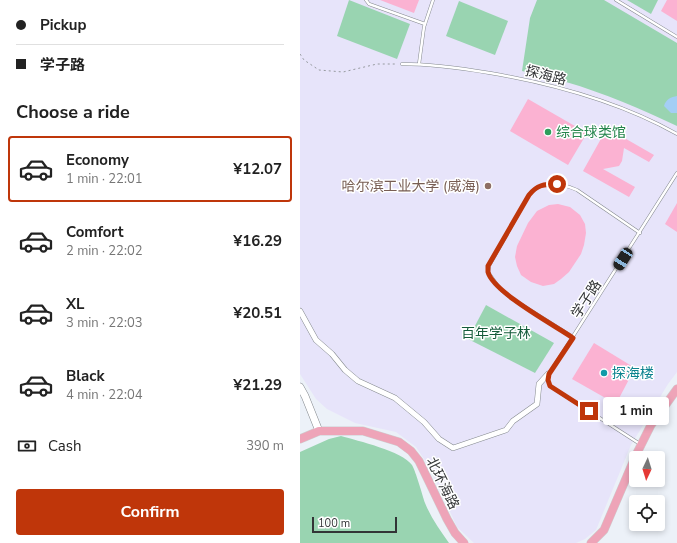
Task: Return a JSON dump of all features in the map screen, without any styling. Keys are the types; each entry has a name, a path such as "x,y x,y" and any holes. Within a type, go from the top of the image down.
{"main road":[{"path":"300,387 319,431"},
{"path":"591,543 604,530 651,425 677,389"},
{"name":"北环海路","path":"300,439 319,431 363,431 399,442 411,451 419,461 447,519 455,533 464,543"}],"street":[{"path":"300,311 316,340 332,354 345,370 358,380 395,398 424,422 439,439 453,448 506,430 514,421 537,404 539,384 548,374"}],"lane":[{"path":"366,0 369,4 425,24"},
{"path":"419,64 425,24 432,0"},
{"path":"616,0 677,37"},
{"name":"探海路","path":"402,64 459,68 516,78 559,88 604,102 657,123 677,134"},
{"name":"学子路","path":"641,445 550,386 548,380 549,374 677,173"},
{"path":"573,338 511,298 500,289 488,272 488,266 529,195 534,188 540,185 557,184 577,190 640,233"}],"path":[{"path":"300,54 304,60 319,70 344,72 377,64 402,64"}],"shaded area":[{"name":"哈尔滨工业大学 (威海)","path":"300,0 677,0 677,372 668,384 631,445 596,530 585,539 576,543 474,543 457,527 430,468 416,447 396,432 355,423 327,409 316,399 300,374"}],"green space":[{"path":"349,0 410,24 397,59 337,36"},
{"path":"537,0 604,0 677,43 677,126 594,91 522,71 530,18"},
{"path":"627,0 658,0 651,14"},
{"path":"459,1 508,21 495,55 446,36"},
{"name":"百年学子林","path":"486,305 554,343 535,373 468,339"},
{"path":"341,436 390,451 407,460 412,465 427,508 449,543 300,543 300,452 329,439"}],"water":[{"path":"677,96 677,113 671,113 664,106 669,99"}],"building":[{"path":"380,0 419,0 414,13"},
{"path":"667,0 677,0 677,21 661,11"},
{"name":"综合球类馆","path":"528,99 587,133 568,165 510,131"},
{"path":"607,128 654,155 649,162 624,148 622,161 619,166 603,169 635,187 629,197 583,171"},
{"path":"677,203 677,232 665,224"},
{"path":"558,204 570,207 580,215 585,224 586,233 584,245 581,254 569,272 554,284 543,286 531,282 521,275 515,257 517,246 528,223 537,211 549,205"},
{"name":"探海楼","path":"594,343 635,368 616,404 572,379"}],"place":[{"name":"综合球类馆","path":"548,132"},
{"name":"哈尔滨工业大学 (威海)","path":"488,186"},
{"name":"探海楼","path":"604,373"}],"route":[{"path":"557,184 540,185 534,188 488,266 488,272 500,289 511,298 573,338 549,374 548,380 550,386 589,411"}]}
